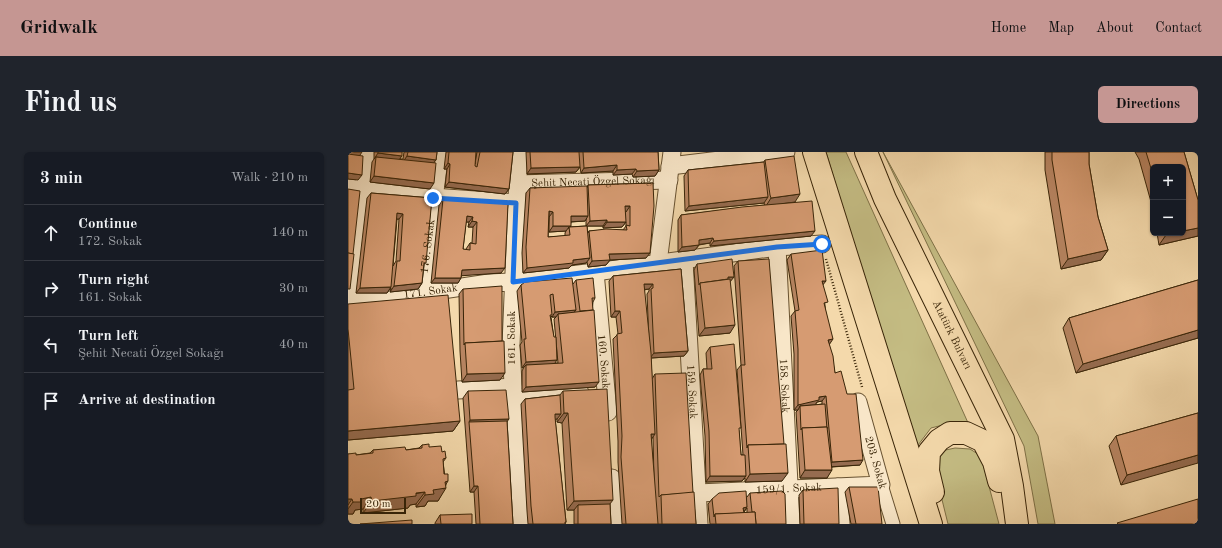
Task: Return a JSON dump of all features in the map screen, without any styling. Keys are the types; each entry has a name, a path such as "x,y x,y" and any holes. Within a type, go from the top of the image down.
{"highway":[{"path":"814,152 931,524"},
{"name":"Atatürk Bulvarı","path":"866,152 885,199 1003,439 1012,486 1016,524"},
{"path":"942,524 928,471 929,452 939,440 950,433 966,433 983,441 994,462 1001,487 1005,524"}],"street":[{"path":"349,301 356,188 368,152"},
{"name":"176. Sokak","path":"422,293 440,152"},
{"name":"161. Sokak","path":"519,152 511,345 520,524"},
{"name":"Şehit Necati Özgel Sokağı","path":"517,184 786,152"},
{"path":"658,263 670,166"},
{"path":"356,188 433,198 516,203"},
{"name":"171. Sokak","path":"349,301 422,293 489,283 513,282 595,272 777,247 822,244"},
{"name":"158. Sokak","path":"777,247 792,524"},
{"name":"159. Sokak","path":"684,260 699,524"},
{"name":"160. Sokak","path":"595,272 607,393 609,431"},
{"path":"458,390 514,393 607,393"},
{"name":"203. Sokak","path":"861,396 881,484 893,524"},
{"path":"611,462 614,524"},
{"name":"159/1. Sokak","path":"698,493 881,484"},
{"path":"838,487 841,524"}],"path":[{"path":"822,244 861,396"}],"shaded area":[{"path":"826,152 846,152 969,425 947,424 931,428 915,449"},
{"path":"883,152 1038,436 1055,524 1038,524 1024,446"},
{"path":"955,448 970,449 981,456 999,524 948,524 933,463 941,451"}],"building":[{"path":"402,152 402,156 378,153"},
{"path":"408,152 437,152 436,160 407,156"},
{"path":"449,152 476,152 475,166 477,167 480,152 513,152 509,189 449,182"},
{"path":"530,152 579,152 580,167 531,168"},
{"path":"583,152 658,152 659,170 617,170 617,165 584,168"},
{"path":"1052,152 1089,152 1089,164 1098,217 1108,250 1068,259"},
{"path":"1146,152 1184,152 1198,200 1198,228 1186,230 1186,164 1150,165"},
{"path":"348,154 363,156 362,175 348,173"},
{"path":"794,156 800,194 771,198 765,160"},
{"path":"376,157 436,163 434,183 374,176"},
{"path":"764,162 768,197 689,206 688,170"},
{"path":"653,183 654,206 650,253 609,254 610,260 592,261 589,231 606,229 627,230 626,225 630,226 630,206 625,206 626,222 607,222 607,220 590,221 588,185"},
{"path":"587,186 588,216 571,216 571,226 553,226 553,212 549,211 548,237 570,235 569,227 587,226 590,258 573,260 573,263 527,268 526,247 530,188"},
{"path":"348,189 360,191 353,254 348,253"},
{"path":"371,193 432,198 426,263 424,263 422,283 394,286 397,261 400,261 403,214 397,213 391,287 360,288"},
{"path":"443,199 508,204 505,268 462,270 461,278 435,278","holes":["467,216 473,217 472,221 477,222 476,244 470,243 470,250 463,249"]},
{"path":"812,201 815,231 714,241 713,238 699,240 699,245 682,247 681,215 742,207"},
{"path":"822,250 826,281 822,281 828,302 824,303 833,339 828,340 833,356 835,373 841,371 847,394 856,394 863,460 832,462 826,396 819,397 819,400 798,405 798,349 795,311 799,310 791,254"},
{"path":"348,253 354,254 350,289 348,289"},
{"path":"732,259 734,277 700,283 699,285 697,264"},
{"path":"769,259 784,444 748,445 747,448 741,365 745,365 738,261"},
{"path":"681,269 688,351 654,353 651,289 653,288 653,284 644,284 651,353 655,434 651,434 658,524 626,524 621,457 622,436 617,334 622,333 620,311 615,311 613,276"},
{"path":"572,278 576,310 555,312 553,294 550,295 552,315 550,315 554,337 556,337 557,360 526,362 524,339 526,339 521,285 525,282"},
{"path":"593,278 595,298 592,298 593,310 580,311 576,280"},
{"path":"730,279 735,325 705,328 700,283"},
{"path":"1198,280 1198,330 1083,364 1069,318"},
{"path":"502,286 502,341 465,343 464,345 463,289"},
{"path":"448,295 460,421 348,431 348,390 354,389 348,329 348,304"},
{"path":"594,310 599,382 526,387 526,365 563,363 558,314"},
{"path":"504,341 505,373 467,374 465,343"},
{"path":"734,344 741,428 739,428 741,455 745,455 746,476 710,476 709,431 703,369 712,369 710,347"},
{"path":"686,373 693,493 661,495 659,497 655,374"},
{"path":"607,389 613,500 574,501 568,413 564,413 563,391"},
{"path":"506,390 509,419 470,420 468,391"},
{"path":"560,395 561,414 555,414 555,417 566,522 565,524 533,524 525,399"},
{"path":"825,404 827,427 802,428 801,430 800,406"},
{"path":"1198,413 1198,455 1127,475 1116,436"},
{"path":"507,421 513,524 480,524 478,486 474,486 469,422"},
{"path":"827,427 832,470 805,470 802,428"},
{"path":"429,444 429,447 441,446 442,452 445,451 446,458 443,459 444,474 448,474 448,481 445,482 446,488 433,490 434,494 425,495 425,492 416,493 416,496 372,501 371,497 361,499 361,502 353,502 352,499 348,499 348,454 356,453 356,455 373,453 373,450 405,447 406,450 422,448 422,445"},
{"path":"786,444 788,473 750,474 748,445"},
{"path":"849,487 878,487 882,524 856,524"},
{"path":"838,488 839,524 804,524 803,490"},
{"path":"746,491 747,507 743,508 744,513 715,514 714,517 712,499 719,493"},
{"path":"782,491 785,494 786,524 756,524 755,512 752,512 750,493"},
{"path":"694,492 696,524 662,524 661,495"},
{"path":"1198,499 1198,524 1117,523"},
{"path":"610,504 611,524 578,524 578,505"},
{"path":"755,512 756,524 716,524 715,514"},
{"path":"472,514 472,524 441,524 440,515"},
{"path":"412,520 412,524 360,524"}],"route":[{"path":"433,198 516,203 513,282 777,247 822,244"}]}
